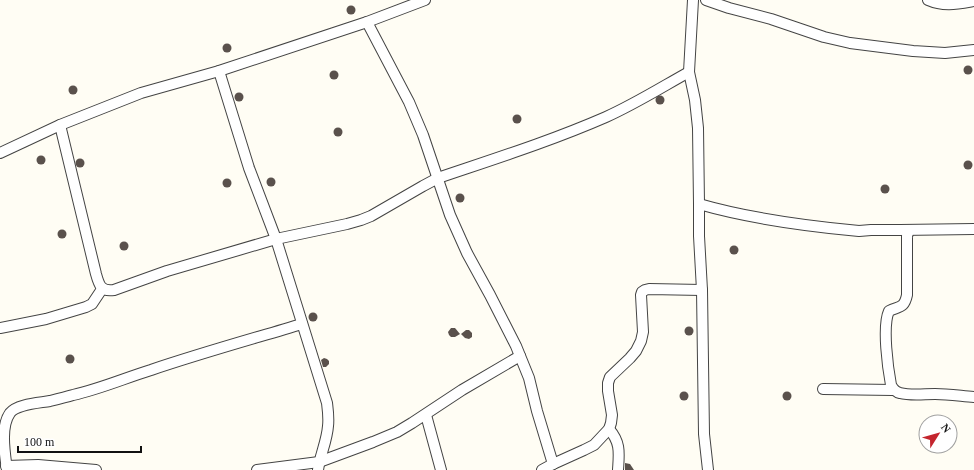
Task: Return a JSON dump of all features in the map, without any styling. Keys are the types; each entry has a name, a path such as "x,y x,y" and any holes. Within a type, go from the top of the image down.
{"street":[{"path":"0,153 60,125 141,93 219,71 367,22 425,0"},
{"path":"693,0 689,72 695,100 698,128 704,434 708,470"},
{"path":"706,0 729,8 771,19 824,37 850,43 892,49 945,53 974,50"},
{"path":"928,0 937,4 958,4 974,0"},
{"path":"367,22 412,108 423,135 450,215 466,253 502,318 520,356 529,378 553,464"},
{"path":"219,71 250,168 276,239 327,403 329,417 328,427 319,466"},
{"path":"60,125 91,258 98,282 102,289 108,291 167,271 276,239 361,220 371,216 438,178 555,138 608,116 689,72"},
{"path":"699,204 764,219 859,231 974,229"},
{"path":"893,390 887,351 886,319 889,312 900,308 906,301 907,236 909,230"},
{"path":"0,328 46,319 86,307 92,304 102,289"},
{"path":"542,470 594,445 609,429 612,414 608,383 610,377 636,351 641,341 643,332 642,292 649,289 702,290"},
{"path":"0,411 50,401 100,388 152,369 302,324"},
{"path":"257,470 319,466 397,432 520,356"},
{"path":"823,389 893,390 904,394 936,394 974,397"},
{"path":"15,409 10,413 4,430 7,468 38,465 96,470"},
{"path":"426,415 440,470"},
{"path":"609,429 619,444 618,470"}],"building":[{"path":"351,5 356,10 351,15 346,10"},
{"path":"227,43 232,48 227,53 222,48"},
{"path":"968,65 973,70 968,75 963,70"},
{"path":"334,70 339,75 334,80 329,75"},
{"path":"73,85 78,90 73,95 68,90"},
{"path":"239,92 244,97 239,102 234,97"},
{"path":"660,95 665,100 660,105 655,100"},
{"path":"517,114 522,119 517,124 512,119"},
{"path":"338,127 343,132 338,137 333,132"},
{"path":"41,155 46,160 41,165 36,160"},
{"path":"80,158 85,163 80,168 75,163"},
{"path":"968,160 973,165 968,170 963,165"},
{"path":"271,177 276,182 271,187 266,182"},
{"path":"227,178 232,183 227,188 222,183"},
{"path":"885,184 890,189 885,194 880,189"},
{"path":"460,193 465,198 460,203 455,198"},
{"path":"62,229 67,234 62,239 57,234"},
{"path":"124,241 129,246 124,251 119,246"},
{"path":"734,245 739,250 734,255 729,250"},
{"path":"313,312 318,317 313,322 308,317"},
{"path":"689,326 694,331 689,336 684,331"},
{"path":"451,328 455,328 460,334 455,337 451,337 448,332"},
{"path":"466,330 469,330 472,333 472,337 469,339 465,338 461,334"},
{"path":"70,354 75,359 70,364 65,359"},
{"path":"324,358 329,361 329,364 326,367 323,367 321,360"},
{"path":"684,391 689,396 684,401 679,396"},
{"path":"787,391 792,396 787,401 782,396"},
{"path":"625,463 630,464 634,470 625,470"}]}
